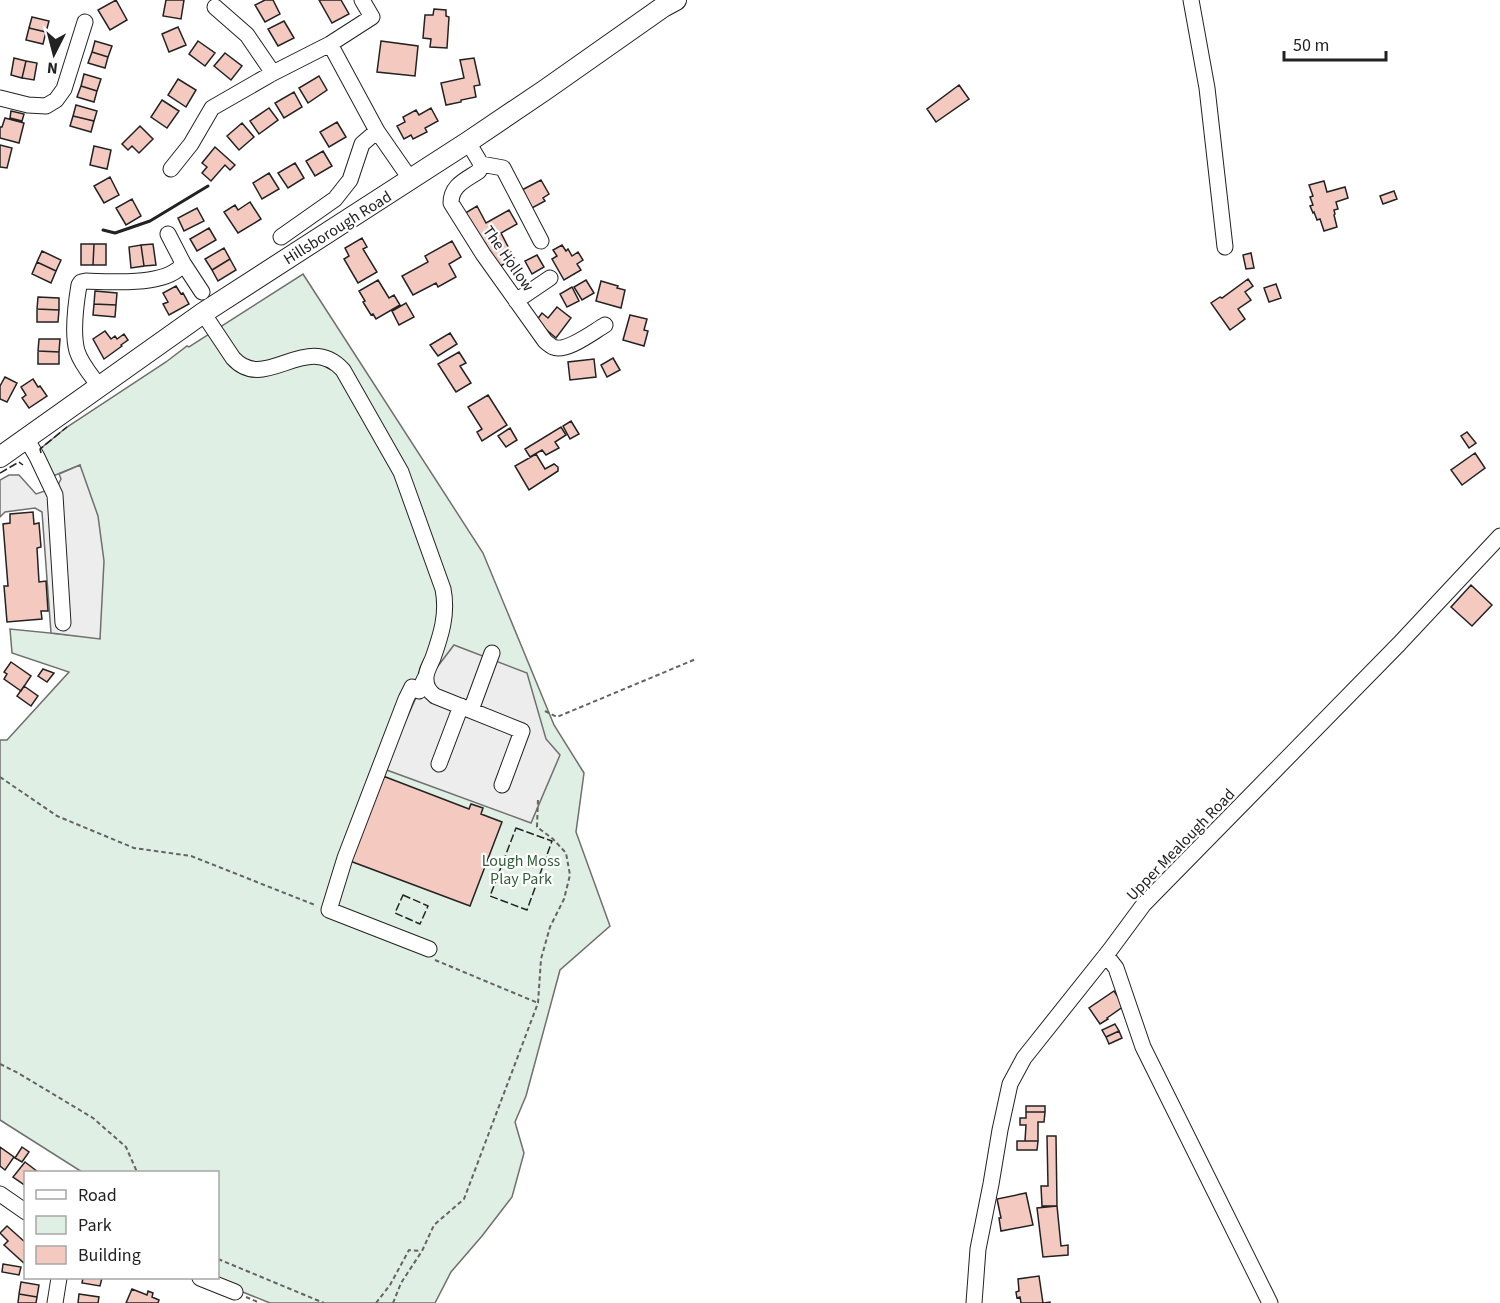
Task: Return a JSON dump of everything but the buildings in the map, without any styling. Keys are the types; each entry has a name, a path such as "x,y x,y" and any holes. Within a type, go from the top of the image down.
{"main road":[{"name":"Hillsborough Road","path":"0,457 203,313 411,180 676,0"}],"street":[{"path":"171,169 191,144 212,108 273,72 330,44 372,18 362,0"},
{"path":"1191,0 1207,88 1225,247"},
{"path":"215,7 247,35 273,72"},
{"path":"0,98 28,105 46,106 57,100 64,89 85,22"},
{"path":"330,44 377,131 411,180"},
{"path":"281,237 335,199 350,180 362,144 377,131"},
{"path":"468,142 481,164 503,168 541,241"},
{"name":"The Hollow","path":"481,164 479,171 455,188 451,195 451,203 483,254 545,341 552,347 561,349 605,326"},
{"path":"168,234 202,292"},
{"path":"99,386 82,363 77,350 75,335 81,282 146,280 178,270 183,262"},
{"path":"516,301 550,278"},
{"path":"203,313 233,358 247,368 264,369 310,356 319,356 336,363 343,370 401,472 443,589 445,613 440,638 419,691 412,687 406,699 345,858 329,910 429,949"},
{"path":"26,438 55,495 63,623"},
{"name":"Upper Mealough Road","path":"974,1303 978,1249 1000,1130 1010,1083 1024,1058 1144,904 1391,653 1500,536"},
{"path":"439,764 492,653"},
{"path":"425,678 430,692 435,696 522,731 502,785"},
{"path":"1106,955 1116,969 1143,1047 1270,1303"},
{"path":"0,1194 24,1211"},
{"path":"56,1303 59,1279"},
{"path":"202,1279 235,1292"}],"path":[{"path":"545,711 557,717 696,659"},
{"path":"0,777 57,816 134,848 191,856 329,910"},
{"path":"393,1303 401,1283 422,1251 434,1225 464,1199 538,1003 541,959 550,927 564,899 570,875 566,853 537,827 538,800"},
{"path":"429,949 430,958 538,1003"},
{"path":"0,1065 18,1073 93,1118 126,1148 136,1171"},
{"path":"376,1303 390,1285 409,1250 422,1251"},
{"path":"219,1259 324,1303"}],"green space":[{"name":"Lough Moss Play Park","path":"303,274 483,553 554,725 584,773 576,832 610,926 560,970 526,1096 515,1122 524,1153 512,1197 451,1272 435,1303 270,1303 210,1279 219,1279 219,1171 80,1171 0,1120 0,740 7,740 69,672 12,653 10,629 100,638 80,465 53,476 40,449 67,427 187,346 189,347"}],"shaded area":[{"path":"80,465 98,516 104,561 100,639 51,633 42,512 35,508 5,512 0,517 0,480 9,475 19,475 36,494 57,487 61,479 59,474"},
{"path":"454,645 527,673 546,739 560,755 531,823 384,769 419,691"}],"fence":[{"path":"41,453 40,449 67,427"},
{"path":"0,473 19,462 23,465"},
{"path":"516,828 552,841 527,910 490,896 516,828"},
{"path":"403,895 428,906 420,924 395,913 403,895"}],"wall":[{"path":"103,230 115,233 150,221 208,186"}]}
